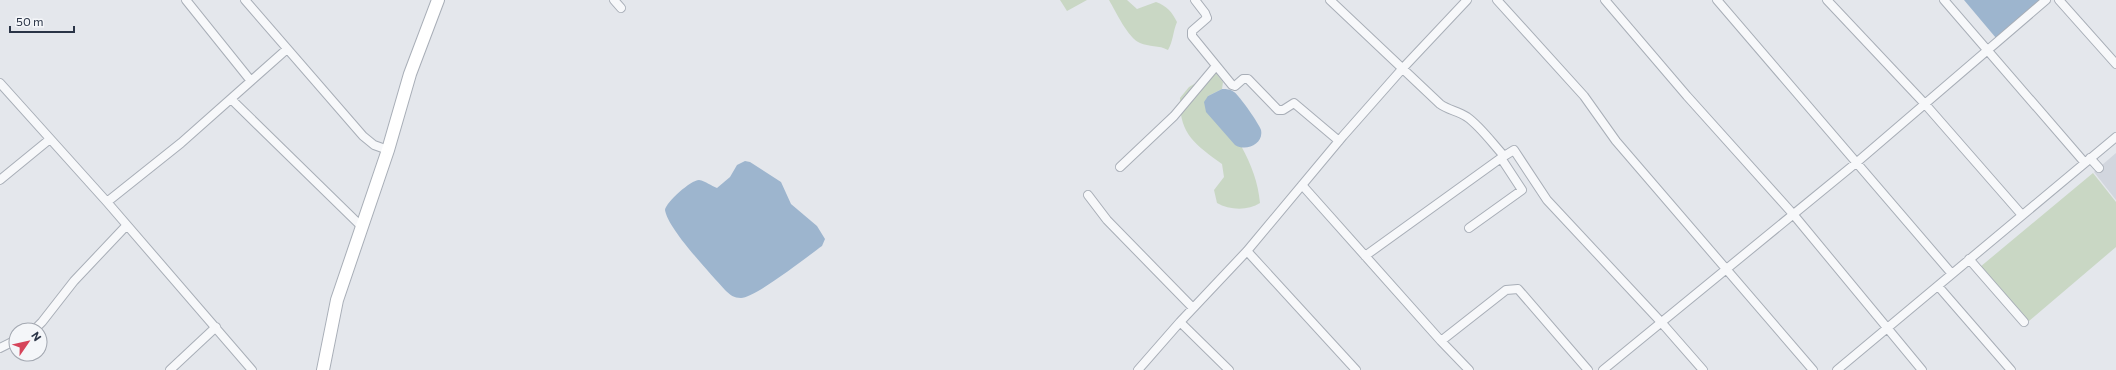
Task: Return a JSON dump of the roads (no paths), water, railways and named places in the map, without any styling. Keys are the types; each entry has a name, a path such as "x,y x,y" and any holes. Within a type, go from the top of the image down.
{"street":[{"path":"186,0 251,81"},
{"path":"245,0 363,136 374,145 388,150"},
{"path":"323,370 337,300 388,150 410,74 438,0"},
{"path":"1195,0 1207,18 1192,31 1192,36 1232,86 1235,86 1245,79 1250,81 1278,110 1282,110 1292,103 1297,104 1339,141"},
{"path":"1330,0 1443,106 1474,122 1502,157 1522,190 1470,228"},
{"path":"1138,370 1180,322 1247,251 1339,141 1403,68 1467,0"},
{"path":"1497,0 1584,96 1612,136 1813,370"},
{"path":"1605,0 1687,96 1793,214 1886,329 1922,370"},
{"path":"1717,0 1952,274"},
{"path":"1828,0 1925,104 2022,216"},
{"path":"1944,0 2088,160 2099,168"},
{"path":"1604,370 1856,163 2046,0"},
{"path":"2059,0 2116,64"},
{"path":"107,202 181,143 287,49"},
{"path":"1120,167 1174,116 1216,66"},
{"path":"0,83 107,202 126,226 216,327 252,370"},
{"path":"231,99 362,227"},
{"path":"1837,370 2116,136"},
{"path":"0,180 50,139"},
{"path":"1365,256 1502,157 1516,151 1547,200 1661,322 1703,370"},
{"path":"1302,185 1441,341 1469,370"},
{"path":"1088,195 1107,220 1193,308"},
{"path":"42,322 74,280 126,226"},
{"path":"1247,251 1356,370"},
{"path":"1969,259 2024,322"},
{"path":"1938,286 2011,370"},
{"path":"1441,341 1506,290 1511,288 1518,289 1588,370"},
{"path":"1180,322 1229,370"},
{"path":"170,370 216,327"}],"water":[{"path":"1964,0 2041,0 1996,38"},
{"path":"1222,89 1233,91 1237,94 1249,110 1261,130 1260,139 1257,143 1244,148 1235,145 1206,112 1204,102 1208,96"},
{"path":"745,161 750,162 781,182 791,204 817,226 825,239 822,246 782,276 758,291 741,298 734,297 725,290 700,262 681,239 668,218 665,210 666,206 685,187 699,180 717,188 730,177 737,165"}]}
